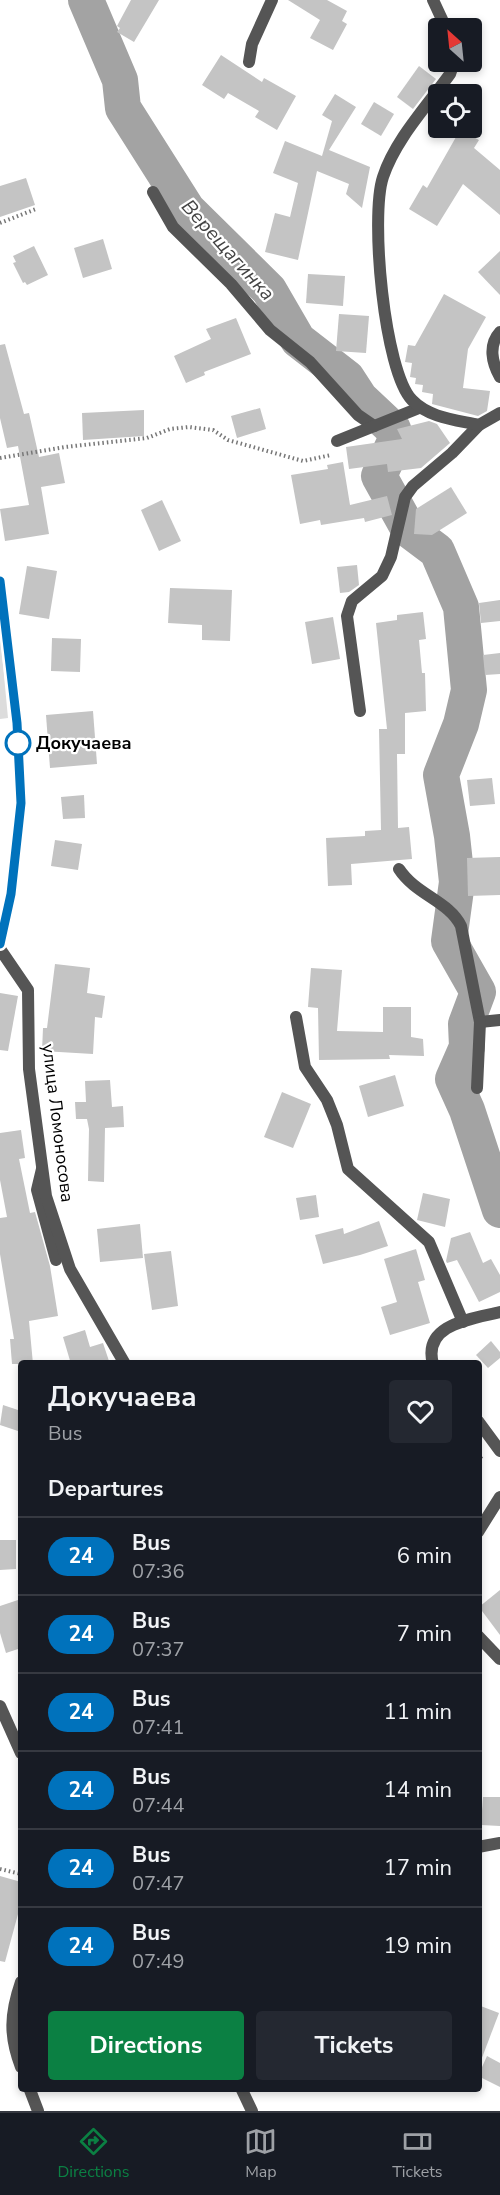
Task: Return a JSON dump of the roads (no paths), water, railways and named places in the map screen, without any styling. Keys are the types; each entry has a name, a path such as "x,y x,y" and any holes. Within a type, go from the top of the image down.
{"street":[{"path":"249,62 252,44 272,0"},
{"path":"433,0 441,18"},
{"path":"451,72 390,159 382,180 378,203 387,332 395,369 403,387 420,408 433,414 479,425"},
{"path":"153,192 173,227 231,284 270,330 310,362 358,415 374,426"},
{"path":"500,332 492,345 492,359 500,377"},
{"path":"337,441 420,408"},
{"path":"360,711 347,616 352,601 382,576 391,557 405,497 413,486 452,453 479,425 500,413"},
{"path":"0,581 17,723 21,803 11,894 0,944"},
{"path":"399,869 417,890 457,917 461,926 480,1022 477,1088"},
{"name":"улица Ломоносова","path":"0,949 28,990 29,1069 46,1196 70,1269 123,1360"},
{"path":"296,1017 305,1067 327,1100 337,1125 348,1169 429,1242 459,1323"},
{"path":"480,1022 500,1020"},
{"path":"43,1168 37,1190 56,1260"},
{"path":"432,1360 430,1353 433,1340 440,1331 459,1323 500,1312"},
{"path":"482,1427 500,1451"},
{"path":"482,1526 500,1497"},
{"path":"482,1640 500,1659"},
{"path":"0,1706 18,1746"},
{"path":"482,1846 500,1843"},
{"path":"18,1990 13,2003 12,2046 18,2060"},
{"path":"31,2092 38,2111"},
{"path":"243,2092 252,2111"}],"waterway":[{"name":"Верещагинка","path":"86,0 120,80 123,108 187,209 269,290 298,340 347,378 360,398 393,429 396,439 379,476 409,530 437,551 461,607 469,690 461,724 441,775 452,836 457,882 449,941 478,992 466,1024 467,1047 453,1079 467,1110 500,1210"}],"place":[{"name":"Докучаева","path":"18,743"}]}
